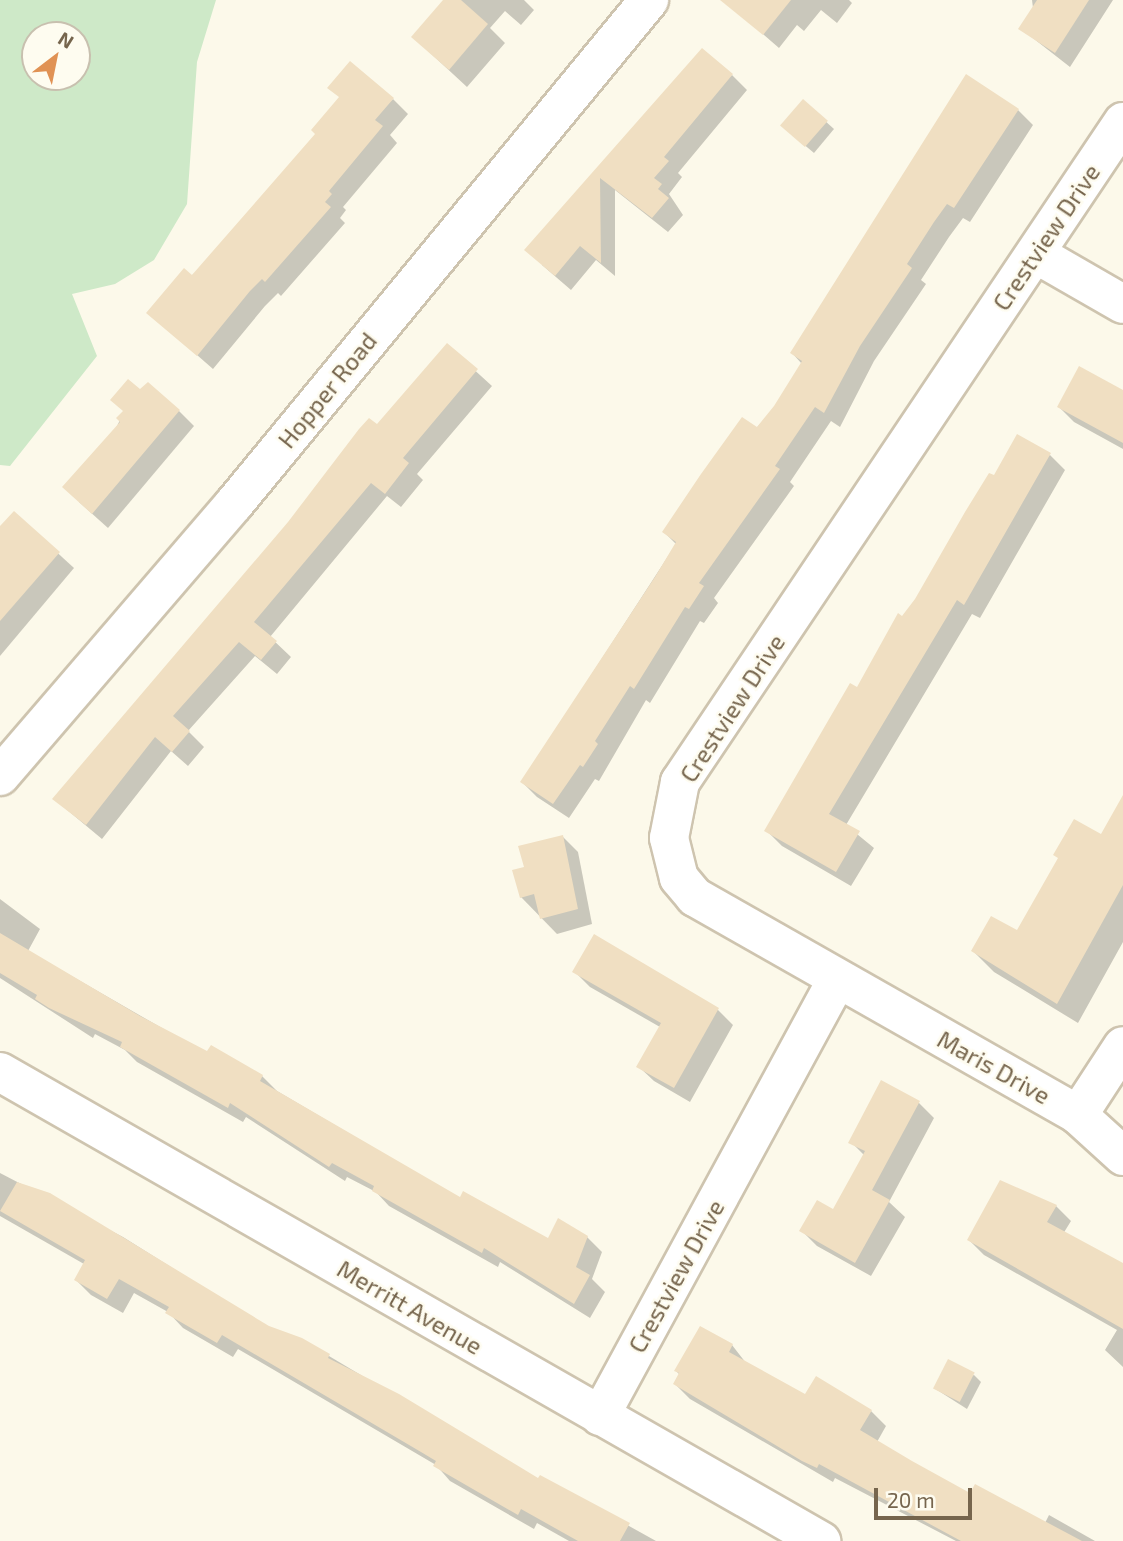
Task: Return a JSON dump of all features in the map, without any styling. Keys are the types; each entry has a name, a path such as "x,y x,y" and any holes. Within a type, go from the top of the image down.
{"street":[{"name":"Hopper Road","path":"0,776 234,504 649,0"},
{"name":"Crestview Drive","path":"600,1416 837,980 695,897 679,878 669,838 680,782 1123,122"},
{"path":"1035,254 1123,304"},
{"name":"Maris Drive","path":"837,980 1078,1115 1123,1046"},
{"name":"Merritt Avenue","path":"0,1072 821,1541"},
{"path":"1078,1115 1123,1156"}],"green space":[{"path":"0,0 216,0 197,62 187,204 154,260 115,284 72,294 97,356 10,466 0,465"}],"building":[{"path":"443,0 461,0 488,24 449,70 411,37"},
{"path":"720,0 791,0 763,35"},
{"path":"1037,0 1089,0 1055,53 1018,29"},
{"path":"702,48 733,74 664,157 669,161 654,178 662,184 658,189 669,198 652,218 600,178 601,263 580,246 555,276 524,250"},
{"path":"350,61 394,98 375,120 383,126 329,191 332,194 325,202 331,207 265,282 262,279 250,291 197,356 146,313 184,268 192,275 315,134 311,130 339,97 327,88"},
{"path":"966,74 1019,109 954,208 947,204 934,222 907,264 912,268 860,346 824,413 815,407 775,466 780,469 699,583 704,586 689,609 685,607 634,689 630,686 595,741 598,744 583,767 580,765 553,804 520,782 676,542 662,532 701,474 742,417 757,427 774,406 802,361 790,353"},
{"path":"803,99 828,121 805,147 780,125"},
{"path":"447,343 478,369 403,458 409,463 385,494 371,483 254,622 277,641 261,660 239,642 173,716 190,731 172,752 155,737 86,825 52,799 288,522 359,429 369,418 377,424"},
{"path":"1079,366 1123,390 1123,443 1057,407"},
{"path":"128,379 140,389 148,382 180,410 92,514 62,487 120,422 116,418 123,411 110,400"},
{"path":"1017,434 1051,453 964,605 957,600 829,814 860,831 836,872 764,831 850,683 857,687 898,613 902,616 915,599 989,473 994,475"},
{"path":"14,511 60,552 0,621 0,526"},
{"path":"1123,795 1123,885 1057,1004 971,951 991,916 1017,930 1058,858 1053,855 1074,819 1101,834"},
{"path":"563,835 578,909 540,919 534,894 520,898 512,870 524,867 518,846"},
{"path":"0,933 140,1016 207,1051 211,1045 263,1075 260,1081 460,1197 463,1191 548,1238 558,1218 588,1236 576,1267 590,1275 574,1304 484,1248 482,1253 372,1191 374,1186 332,1163 329,1167 230,1103 228,1108 120,1047 122,1042 35,999 37,995 0,973"},
{"path":"594,934 719,1008 674,1088 636,1067 661,1023 572,972"},
{"path":"881,1080 920,1101 872,1190 890,1200 855,1263 799,1231 817,1200 833,1209 865,1151 848,1143"},
{"path":"1000,1180 1057,1205 1047,1222 1123,1263 1123,1329 967,1240"},
{"path":"17,1182 50,1193 269,1326 302,1338 330,1354 328,1358 399,1394 538,1478 540,1475 630,1523 620,1541 578,1541 521,1509 518,1515 433,1466 436,1461 222,1335 217,1343 165,1313 169,1307 119,1279 107,1299 74,1280 85,1260 0,1211"},
{"path":"700,1326 733,1344 729,1352 805,1394 816,1376 872,1410 860,1430 912,1461 970,1493 975,1484 1082,1541 961,1541 819,1464 817,1468 802,1461 673,1384 679,1373 674,1371"},
{"path":"948,1359 975,1373 960,1402 933,1388"}]}
